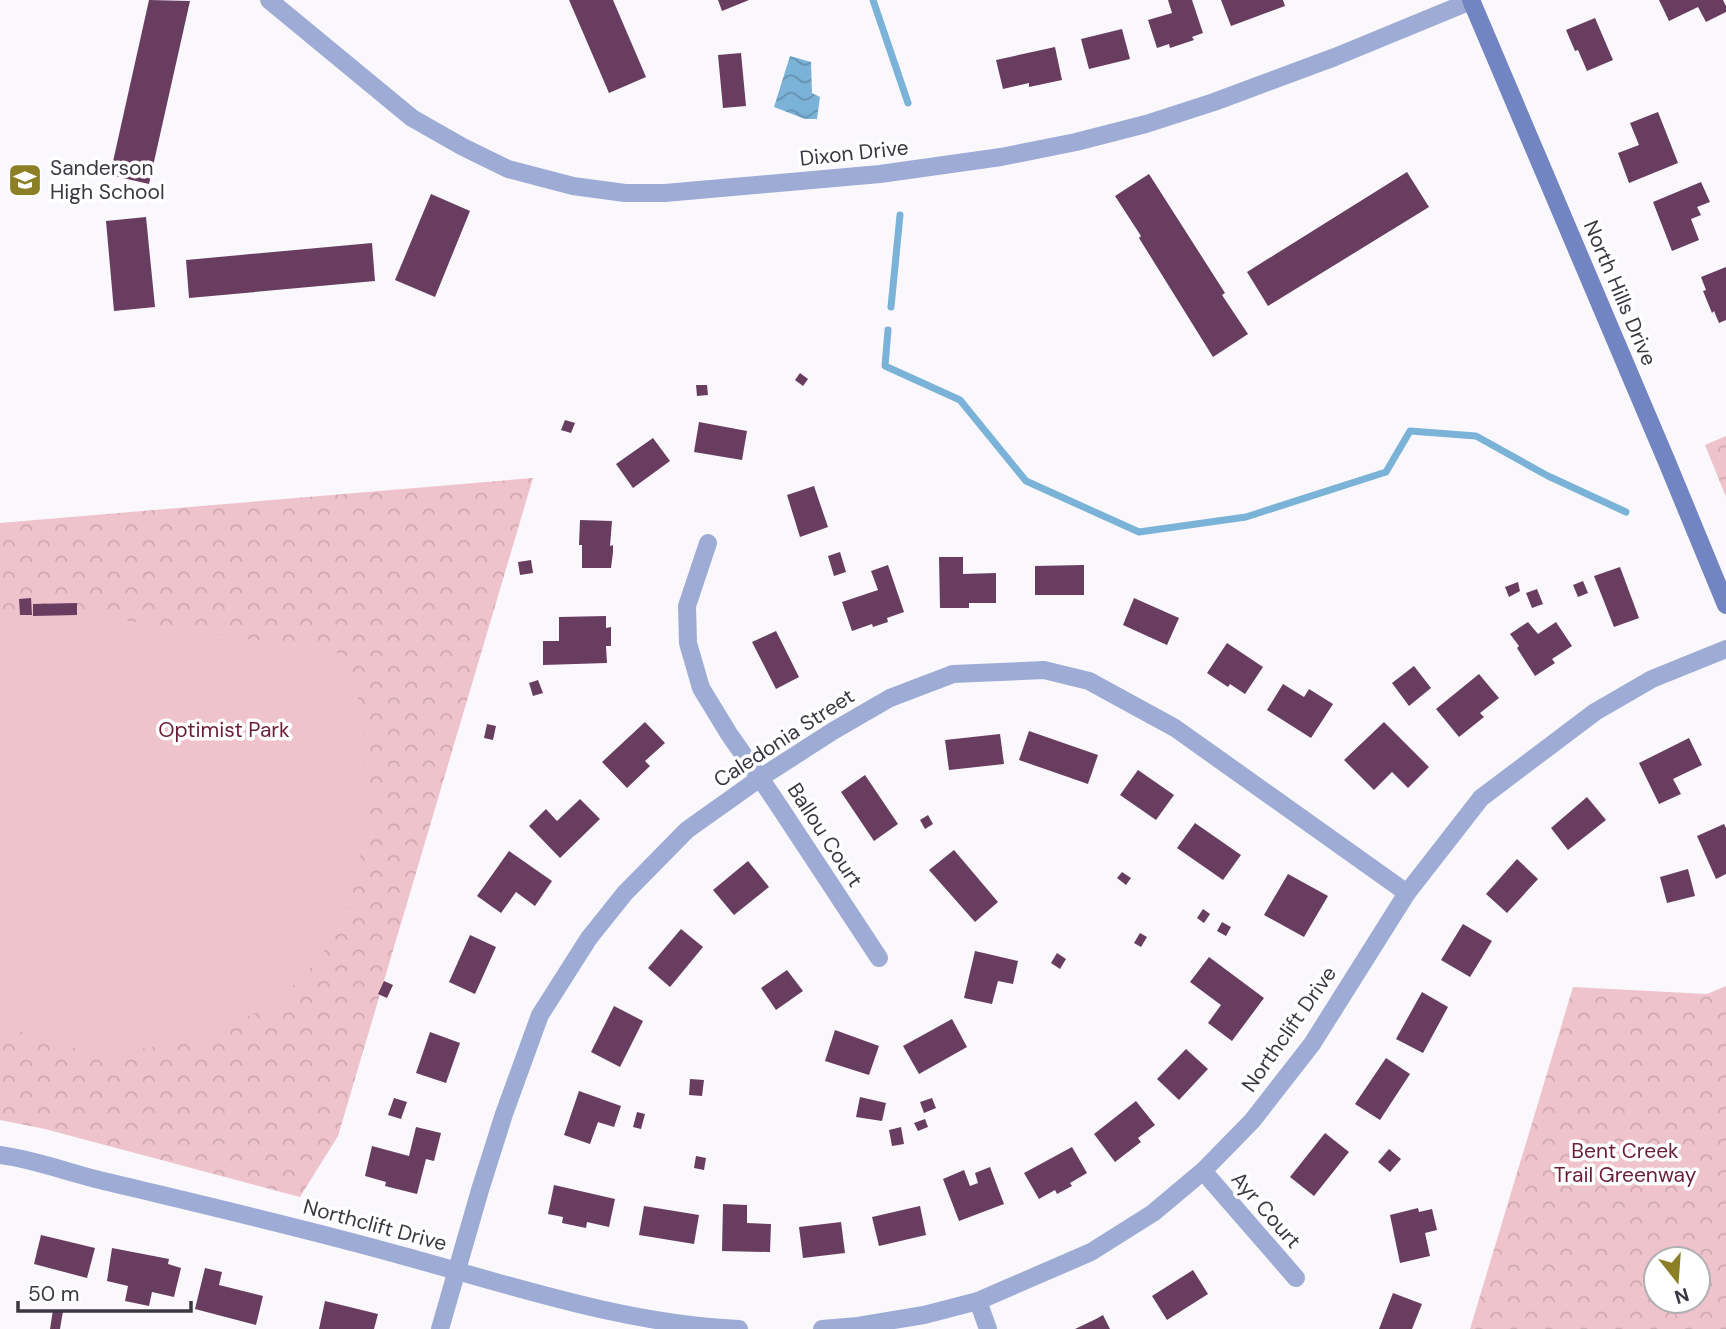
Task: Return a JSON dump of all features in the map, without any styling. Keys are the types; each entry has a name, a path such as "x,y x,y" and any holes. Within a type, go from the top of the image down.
{"main road":[{"name":"North Hills Drive","path":"1472,0 1726,605"}],"street":[{"name":"Dixon Drive","path":"269,0 412,118 463,147 508,169 573,186 625,193 666,193 880,174 1001,157 1076,142 1146,124 1214,102 1335,57 1472,0"},
{"name":"Ballou Court","path":"708,543 687,606 688,643 701,688 878,958"},
{"name":"Northclift Drive","path":"822,1329 924,1315 978,1301 1091,1252 1153,1213 1203,1171 1252,1121 1312,1044 1407,893 1482,798 1595,712 1652,679 1726,649"},
{"name":"Caledonia Street","path":"440,1329 500,1126 540,1015 589,938 625,893 687,830 760,778 890,698 953,674 1044,670 1089,681 1175,728 1407,893"},
{"name":"Northclift Drive","path":"0,1155 327,1234 562,1300 646,1319 739,1329"},
{"name":"Ayr Court","path":"1203,1171 1296,1278"},
{"path":"978,1301 988,1329"}],"green space":[{"path":"1726,436 1726,497 1705,445"},
{"name":"Optimist Park","path":"533,478 338,1136 300,1197 45,1129 0,1120 0,523"},
{"path":"77,613 339,653 364,713 365,827 352,897 321,957 275,1004 198,1040 101,1055 0,1025 0,620 33,614"},
{"name":"Bent Creek Trail Greenway","path":"1726,986 1726,1329 1470,1329 1573,987 1707,994"}],"water":[{"path":"790,56 811,62 812,93 820,97 817,119 805,119 774,107"}],"building":[{"path":"149,0 190,1 149,184 110,175"},
{"path":"569,0 613,0 646,77 609,93"},
{"path":"718,0 749,0 722,11"},
{"path":"1168,0 1192,0 1203,33 1192,37 1194,40 1170,48 1169,44 1157,48 1148,20 1172,13"},
{"path":"1221,0 1283,0 1285,6 1231,26"},
{"path":"1659,0 1723,0 1726,12 1706,22 1698,7 1669,21"},
{"path":"1595,18 1613,60 1587,71 1566,30"},
{"path":"1122,29 1130,59 1089,69 1081,39"},
{"path":"1055,47 1062,80 1003,89 996,60"},
{"path":"741,53 746,106 723,108 718,55"},
{"path":"1658,112 1678,163 1629,183 1618,153 1639,145 1630,123"},
{"path":"1407,172 1429,207 1268,306 1247,272"},
{"path":"1149,174 1248,334 1213,357 1115,196"},
{"path":"1701,182 1710,202 1697,207 1701,215 1691,219 1699,240 1672,251 1653,202"},
{"path":"431,194 470,211 435,297 395,280"},
{"path":"146,217 155,307 114,311 106,221"},
{"path":"372,243 375,281 189,298 186,260"},
{"path":"1726,267 1726,320 1719,323 1703,291 1706,290 1701,277"},
{"path":"800,373 808,379 803,386 795,380"},
{"path":"696,385 707,385 708,395 697,396"},
{"path":"565,420 575,423 571,433 561,430"},
{"path":"699,422 747,431 742,460 694,452"},
{"path":"653,438 670,461 633,488 616,464"},
{"path":"814,486 828,527 800,537 787,495"},
{"path":"580,520 612,521 611,568 582,568"},
{"path":"840,552 846,572 834,576 828,556"},
{"path":"939,557 963,557 963,574 996,573 996,603 969,603 969,608 940,608"},
{"path":"531,560 533,573 520,575 518,562"},
{"path":"888,565 904,612 887,618 888,622 852,631 842,602 878,590 871,571"},
{"path":"1084,565 1084,595 1035,595 1035,566"},
{"path":"1620,567 1639,618 1614,627 1594,576"},
{"path":"1583,581 1588,593 1578,597 1573,585"},
{"path":"1518,582 1520,591 1509,597 1505,587"},
{"path":"1537,589 1543,604 1532,608 1526,593"},
{"path":"31,598 32,615 20,615 19,599"},
{"path":"1134,598 1179,618 1167,645 1123,625"},
{"path":"77,603 77,615 33,616 33,604"},
{"path":"606,616 606,628 611,627 611,646 606,646 607,663 543,665 543,641 559,641 559,617"},
{"path":"1528,622 1538,634 1556,622 1572,646 1552,659 1555,663 1535,676 1510,634"},
{"path":"776,631 799,677 776,689 752,642"},
{"path":"1227,643 1263,667 1245,694 1207,673"},
{"path":"1414,666 1431,688 1409,706 1392,683"},
{"path":"1479,674 1499,698 1480,713 1484,717 1459,737 1436,709"},
{"path":"538,680 543,693 533,696 529,683"},
{"path":"1283,684 1304,697 1309,689 1333,704 1311,738 1267,710"},
{"path":"645,722 665,743 645,761 650,766 627,788 602,762"},
{"path":"1384,722 1429,767 1408,788 1392,772 1374,790 1344,760"},
{"path":"487,724 496,726 493,740 484,738"},
{"path":"1029,731 1098,755 1088,784 1019,760"},
{"path":"1000,734 1004,764 949,770 945,740"},
{"path":"1689,738 1702,765 1673,779 1681,794 1659,804 1639,763"},
{"path":"1138,770 1174,795 1156,820 1120,795"},
{"path":"865,775 898,824 874,841 841,792"},
{"path":"1587,797 1606,820 1568,850 1551,828"},
{"path":"580,799 600,819 560,858 529,826 546,809 557,821"},
{"path":"928,815 933,824 925,829 920,820"},
{"path":"1195,823 1241,855 1223,880 1177,848"},
{"path":"1724,824 1726,874 1716,879 1697,836"},
{"path":"954,850 998,902 975,922 929,870"},
{"path":"509,851 552,881 535,906 516,892 501,913 477,896"},
{"path":"1517,859 1538,879 1507,913 1486,894"},
{"path":"748,861 769,887 734,915 713,890"},
{"path":"1688,869 1695,896 1667,903 1660,877"},
{"path":"1122,872 1131,878 1126,885 1117,878"},
{"path":"1288,874 1328,896 1304,937 1264,915"},
{"path":"1203,909 1210,914 1204,923 1197,918"},
{"path":"1222,922 1231,927 1226,936 1217,931"},
{"path":"1463,924 1492,941 1470,977 1441,960"},
{"path":"681,929 703,947 670,987 648,968"},
{"path":"1140,933 1147,937 1141,947 1134,943"},
{"path":"470,935 496,947 475,994 449,982"},
{"path":"975,951 1018,961 1013,984 998,981 992,1004 964,998"},
{"path":"1057,953 1066,959 1060,969 1051,963"},
{"path":"1209,957 1264,998 1232,1041 1208,1023 1221,1005 1190,982"},
{"path":"787,970 803,991 776,1010 761,988"},
{"path":"384,981 393,985 387,998 378,994"},
{"path":"1422,992 1448,1007 1423,1053 1396,1039"},
{"path":"614,1006 643,1021 620,1067 591,1052"},
{"path":"952,1019 967,1047 919,1074 903,1046"},
{"path":"835,1030 879,1046 869,1075 825,1061"},
{"path":"430,1032 460,1043 446,1083 416,1073"},
{"path":"1186,1049 1208,1069 1179,1100 1157,1079"},
{"path":"1386,1058 1410,1074 1380,1120 1355,1104"},
{"path":"690,1079 704,1080 702,1096 689,1095"},
{"path":"579,1091 621,1106 614,1127 598,1122 590,1144 564,1135"},
{"path":"860,1097 886,1103 882,1121 856,1117"},
{"path":"394,1098 407,1102 401,1119 388,1115"},
{"path":"932,1098 936,1108 924,1113 920,1102"},
{"path":"1136,1101 1155,1125 1138,1138 1141,1142 1115,1162 1094,1134"},
{"path":"637,1112 645,1114 641,1129 633,1127"},
{"path":"925,1119 928,1127 918,1131 914,1123"},
{"path":"416,1127 441,1133 434,1161 426,1159 417,1194 385,1186 386,1182 365,1176 372,1146 409,1156"},
{"path":"901,1127 904,1144 892,1146 889,1130"},
{"path":"1325,1133 1349,1152 1314,1196 1290,1177"},
{"path":"1072,1147 1087,1173 1070,1183 1072,1186 1057,1194 1055,1190 1039,1199 1024,1173"},
{"path":"1389,1149 1401,1159 1390,1172 1378,1162"},
{"path":"696,1156 706,1158 704,1170 694,1168"},
{"path":"990,1167 1004,1204 959,1221 943,1179 964,1170 970,1186 978,1183 975,1173"},
{"path":"554,1185 615,1199 609,1227 587,1222 586,1228 562,1223 563,1217 548,1214"},
{"path":"723,1204 747,1205 747,1223 771,1224 770,1252 722,1251"},
{"path":"644,1206 699,1215 694,1244 639,1235"},
{"path":"920,1206 926,1235 879,1246 872,1217"},
{"path":"1418,1208 1419,1212 1432,1209 1437,1230 1425,1233 1430,1256 1400,1263 1390,1215"},
{"path":"841,1222 845,1253 803,1258 799,1227"},
{"path":"41,1235 95,1248 87,1278 34,1264"},
{"path":"112,1248 169,1259 168,1264 181,1268 174,1297 152,1292 149,1306 125,1301 128,1286 107,1281"},
{"path":"205,1268 222,1272 219,1285 263,1296 256,1325 195,1309"},
{"path":"1193,1270 1208,1294 1167,1320 1152,1296"},
{"path":"1393,1293 1422,1304 1412,1329 1379,1329"},
{"path":"325,1301 378,1314 374,1329 319,1329"},
{"path":"53,1310 63,1311 60,1329 50,1329"},
{"path":"1103,1315 1110,1329 1075,1329 1096,1319"}],"waterway":[{"path":"873,0 908,103"},
{"path":"891,307 900,215"},
{"path":"888,330 885,366 960,400 1026,481 1139,532 1246,517 1386,472 1410,431 1476,436 1548,476 1626,512"}],"place":[{"name":"Sanderson High School","path":"25,180"}]}
